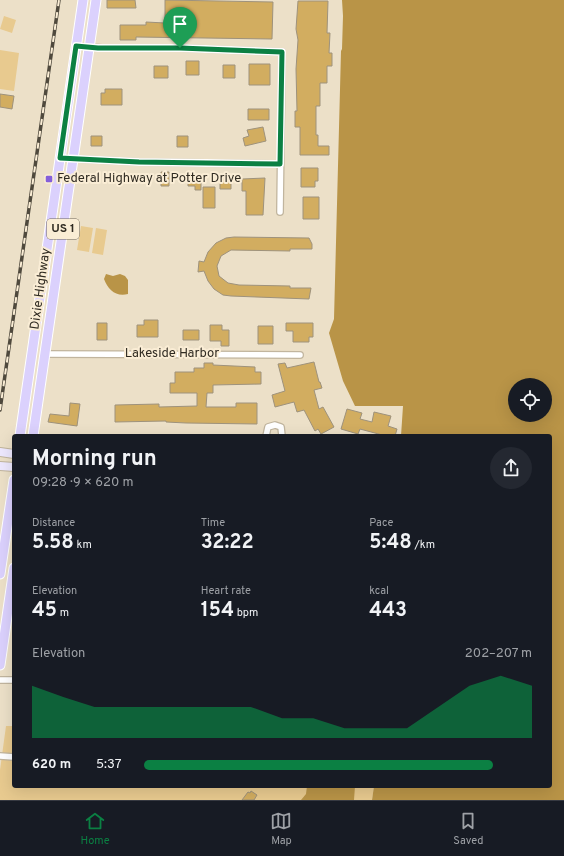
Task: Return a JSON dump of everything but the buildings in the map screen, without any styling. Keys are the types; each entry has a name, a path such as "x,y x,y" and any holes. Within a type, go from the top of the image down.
{"main road":[{"name":"Dixie Highway","path":"20,434 83,0"},
{"name":"Dixie Highway","path":"33,434 96,0"},
{"path":"0,452 12,454"},
{"path":"0,466 12,467"},
{"path":"0,574 12,493"},
{"path":"0,665 12,582"}],"street":[{"path":"76,46 89,48 282,52 280,212"},
{"path":"60,158 139,162 280,164"},
{"name":"Lakeside Harbor","path":"45,354 300,355"},
{"path":"266,434 268,427 275,425 281,427 282,434"},
{"path":"0,680 12,680"},
{"path":"0,756 12,757"}],"shaded area":[{"path":"342,0 564,0 564,800 372,800 374,788 552,788 552,434 401,434 403,406 355,406 343,381 329,333 334,319 343,16"},
{"path":"4,16 16,20 12,33 0,29"},
{"path":"0,50 19,53 14,91 0,89"},
{"path":"81,226 93,228 89,252 77,250"},
{"path":"96,228 107,230 103,255 92,253"},
{"path":"106,274 113,276 120,274 125,276 128,280 128,294 124,295 113,292 104,279"},
{"path":"6,726 12,726 12,788 374,788 372,800 0,800 0,770"},
{"path":"307,788 355,788 354,800 301,800 306,794"}],"railway":[{"path":"0,410 59,0"}],"place":[{"name":"Federal Highway at Potter Drive","path":"49,179"}],"route":[{"path":"76,46 116,49 180,48 282,52 280,164 139,162 60,158 76,46"}]}
